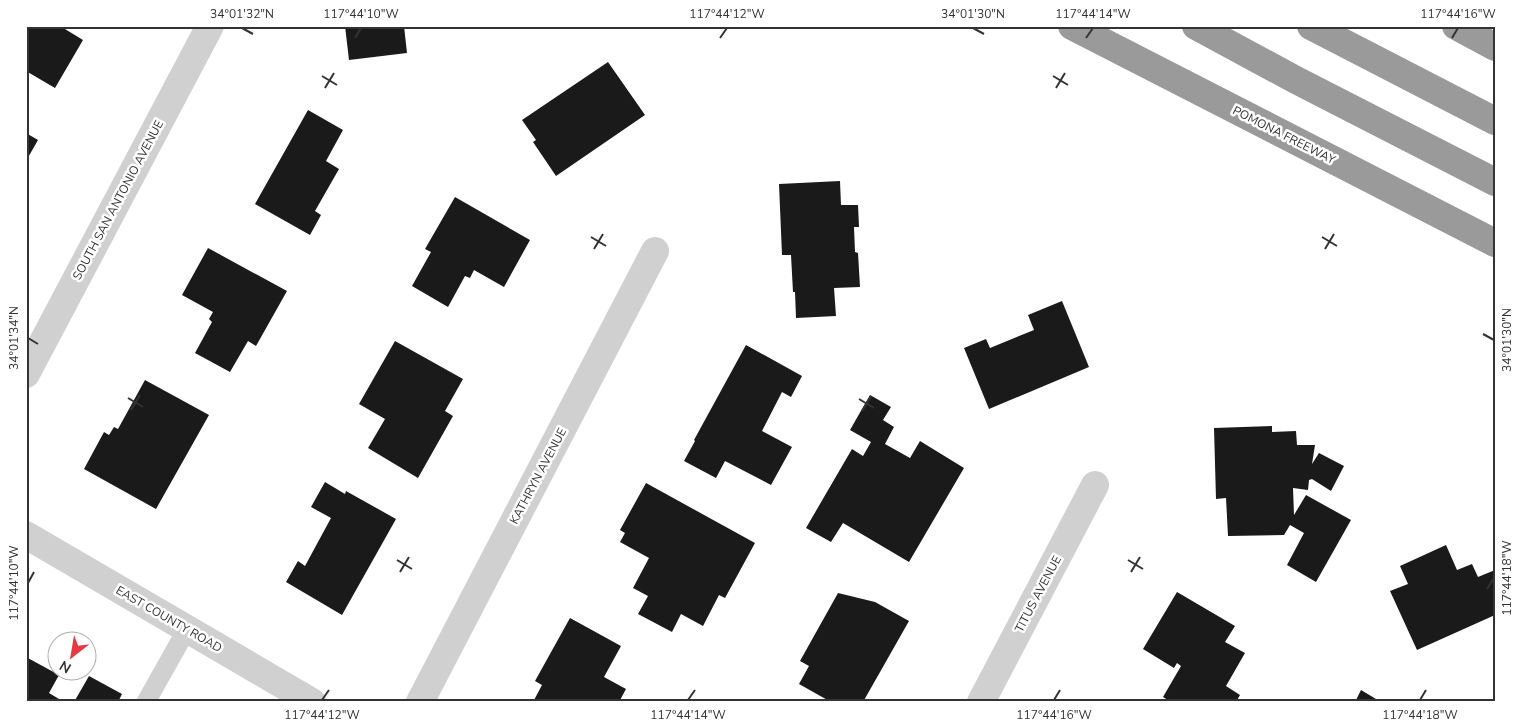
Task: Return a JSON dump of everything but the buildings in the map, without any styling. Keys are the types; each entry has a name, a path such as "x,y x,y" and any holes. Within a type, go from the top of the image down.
{"highway":[{"name":"POMONA FREEWAY","path":"1072,26 1495,243"},
{"path":"1196,26 1296,80 1495,182"},
{"path":"1312,26 1495,121"},
{"path":"1456,26 1495,47"}],"street":[{"name":"SOUTH SAN ANTONIO AVENUE","path":"26,374 210,26"},
{"name":"KATHRYN AVENUE","path":"420,702 655,251"},
{"name":"TITUS AVENUE","path":"981,702 1095,485"},
{"name":"EAST COUNTY ROAD","path":"26,535 312,702"}],"lane":[{"path":"146,702 187,629"}]}
